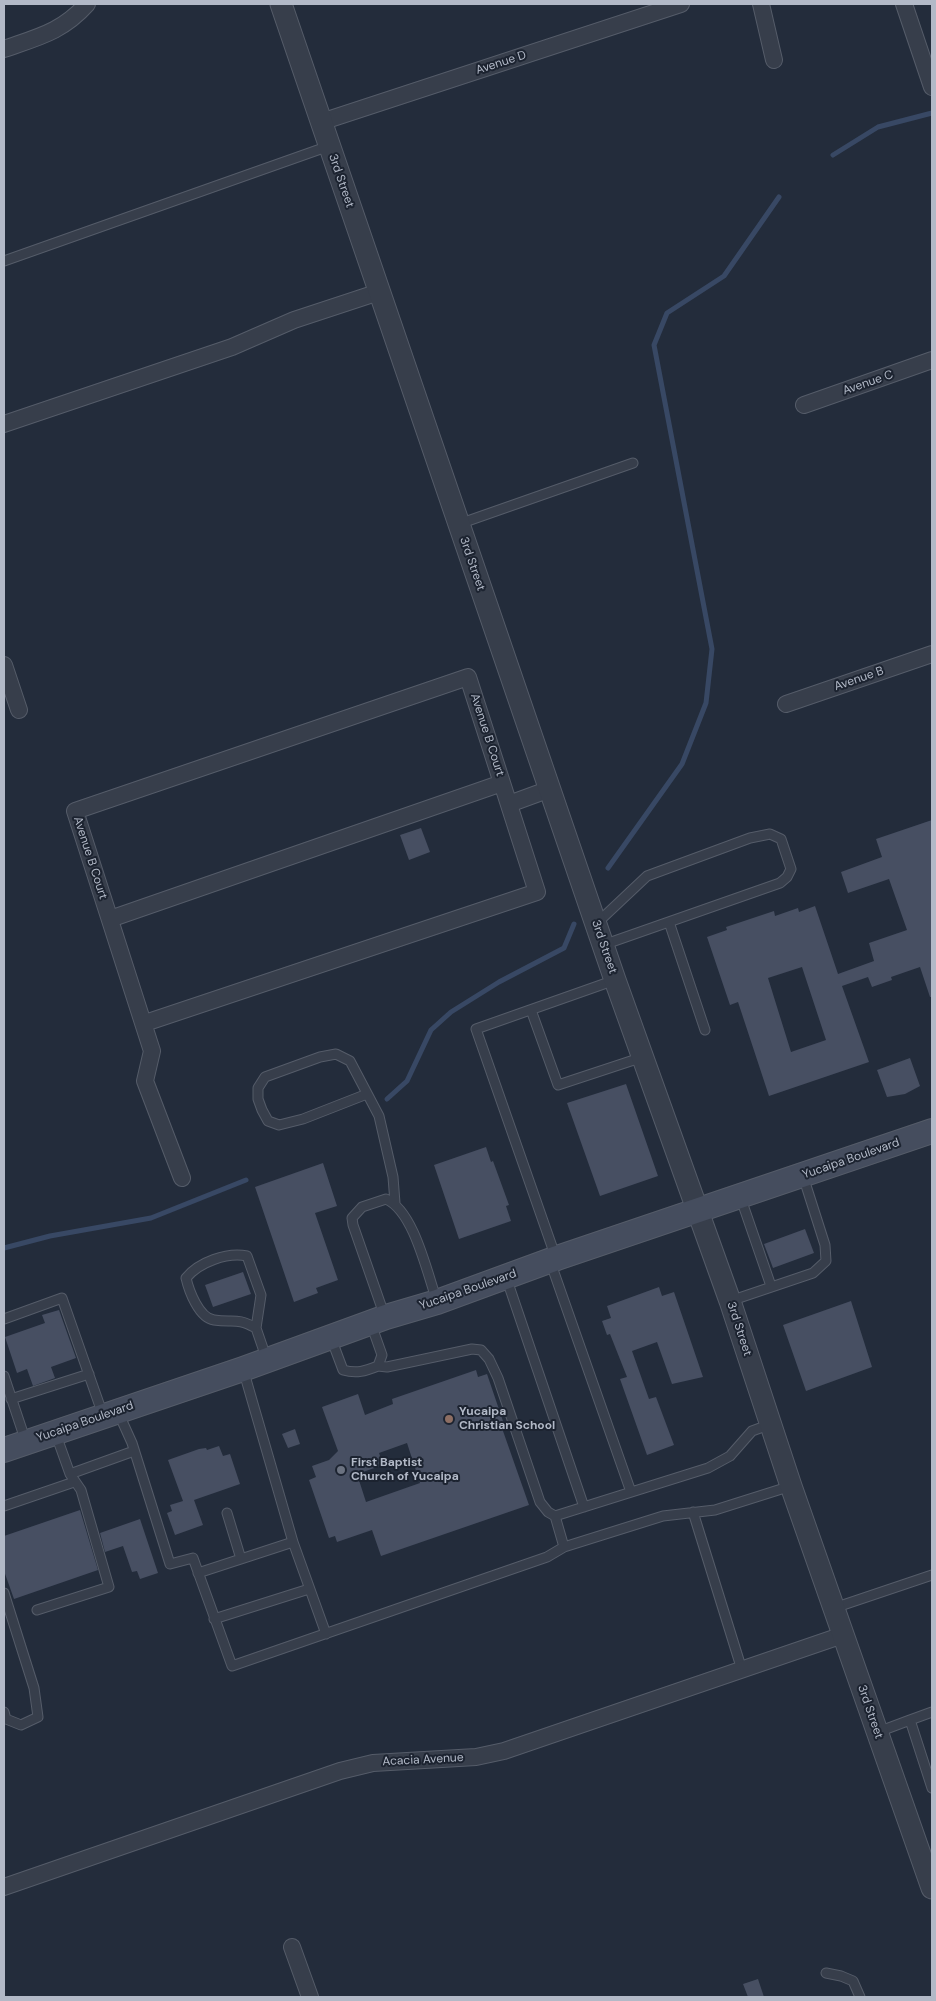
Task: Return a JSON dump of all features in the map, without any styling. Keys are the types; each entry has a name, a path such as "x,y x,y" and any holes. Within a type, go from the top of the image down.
{"main road":[{"name":"Yucaipa Boulevard","path":"15,1446 243,1369 378,1320 437,1302 553,1259 697,1212 932,1131"}],"street":[{"path":"4,49 58,30 73,19 87,4"},
{"name":"3rd Street","path":"282,4 603,946 730,1301 791,1486 932,1888"},
{"name":"Avenue D","path":"321,122 681,4"},
{"path":"761,4 774,60"},
{"path":"904,4 932,87"},
{"path":"4,424 232,347 294,320 379,292"},
{"name":"Avenue C","path":"804,405 932,360"},
{"name":"Avenue B","path":"786,704 932,654"},
{"path":"4,665 19,710"},
{"name":"Avenue B Court","path":"145,1023 536,892 468,677 75,811 145,1023 152,1051 145,1081 182,1178"},
{"path":"110,918 502,783"},
{"path":"509,804 550,789"},
{"name":"Acacia Avenue","path":"4,1888 340,1771 372,1763 476,1758 504,1751 843,1635"},
{"path":"292,1947 310,1997"}],"lane":[{"path":"4,262 329,146"},
{"path":"459,524 633,463"},
{"path":"596,924 647,876 750,838 770,834 781,838 791,869 787,878 780,883 603,946"},
{"path":"669,922 705,1030"},
{"path":"615,980 476,1029 631,1492"},
{"path":"531,1010 558,1085 643,1057"},
{"path":"367,1094 304,1118 278,1125 268,1121 262,1110 258,1099 258,1088 265,1077 320,1057 336,1054 350,1061 379,1116 393,1177 395,1203 410,1225 437,1302"},
{"path":"730,1301 813,1273 826,1261 825,1245 802,1176"},
{"path":"740,1196 771,1286"},
{"path":"378,1366 382,1355 378,1320 352,1218 362,1207 386,1199 395,1203"},
{"path":"256,1328 239,1320 212,1320 206,1317 194,1298 186,1278 192,1270 234,1253 247,1256 261,1295 256,1328 267,1360"},
{"path":"506,1277 584,1507"},
{"path":"4,1319 62,1298 89,1374 134,1451 170,1564 193,1558 232,1666 547,1557 564,1547 663,1516 715,1510 791,1486"},
{"path":"331,1338 343,1370 355,1374 378,1366 387,1367 472,1349 481,1350 489,1359 498,1378 540,1502 548,1512 555,1516 564,1547"},
{"path":"243,1369 293,1542 326,1634"},
{"path":"12,1399 89,1374"},
{"path":"4,1376 12,1399 15,1446"},
{"path":"555,1516 708,1468 730,1456 752,1431 771,1424"},
{"path":"37,1610 109,1587 81,1490 72,1478 55,1432"},
{"path":"4,1506 134,1451"},
{"path":"693,1512 742,1670"},
{"path":"227,1513 241,1559"},
{"path":"198,1573 293,1542"},
{"path":"834,1608 932,1576"},
{"path":"214,1620 309,1589"},
{"path":"4,1593 34,1688 38,1717 21,1724 6,1718 4,1712"},
{"path":"877,1732 932,1712"},
{"path":"910,1720 932,1788"},
{"path":"826,1973 853,1981 860,1997"}],"building":[{"path":"932,820 932,997 930,997 920,967 891,977 892,980 872,987 868,977 842,986 869,1062 769,1096 738,1002 730,1005 707,937 727,930 726,927 774,911 775,916 798,908 799,912 815,906 838,974 874,961 869,943 907,930 889,879 848,893 841,872 882,857 876,839","holes":["802,967 826,1040 791,1052 768,978"]},
{"path":"421,828 430,852 409,860 400,835"},
{"path":"910,1058 920,1086 905,1094 887,1097 877,1070"},
{"path":"626,1084 658,1176 600,1196 567,1103"},
{"path":"486,1147 509,1205 506,1206 511,1221 459,1239 434,1165"},
{"path":"323,1163 337,1206 315,1213 338,1280 316,1288 318,1293 294,1302 255,1187"},
{"path":"805,1229 814,1253 773,1268 764,1244"},
{"path":"243,1272 251,1294 213,1307 205,1285"},
{"path":"659,1287 662,1296 674,1292 703,1377 672,1384 657,1342 632,1351 649,1399 656,1397 674,1445 647,1455 620,1379 627,1377 610,1334 607,1335 602,1321 611,1318 607,1306"},
{"path":"851,1301 872,1367 806,1391 783,1325"},
{"path":"59,1310 76,1358 51,1367 55,1378 33,1386 27,1369 17,1373 5,1337 45,1323 42,1315"},
{"path":"476,1370 478,1377 487,1374 506,1430 503,1431 529,1505 381,1556 372,1530 337,1542 335,1536 329,1538 309,1480 316,1477 312,1466 329,1460 338,1451 322,1407 358,1394 365,1415 393,1404 392,1399","holes":["407,1443 420,1483 366,1502 357,1474 383,1465 379,1453"]},
{"path":"295,1429 300,1444 288,1448 282,1434"},
{"path":"219,1446 223,1456 230,1454 240,1484 194,1500 203,1525 175,1535 167,1513 172,1511 170,1505 183,1501 168,1460 199,1449 206,1448 207,1450"},
{"path":"80,1510 98,1570 14,1599 4,1571 4,1536"},
{"path":"140,1519 158,1573 140,1579 137,1571 132,1572 123,1546 105,1552 100,1533"},
{"path":"758,1979 764,1997 748,1997 743,1984"}],"waterway":[{"path":"833,155 878,127 932,113"},
{"path":"608,868 682,764 706,703 712,649 654,345 667,313 724,276 779,197"},
{"path":"387,1099 407,1081 431,1030 451,1012 499,982 564,948 574,924"},
{"path":"4,1248 50,1236 151,1218 246,1180"}],"place":[{"name":"Yucaipa Christian School","path":"449,1419"},
{"name":"First Baptist Church of Yucaipa","path":"341,1470"}]}
